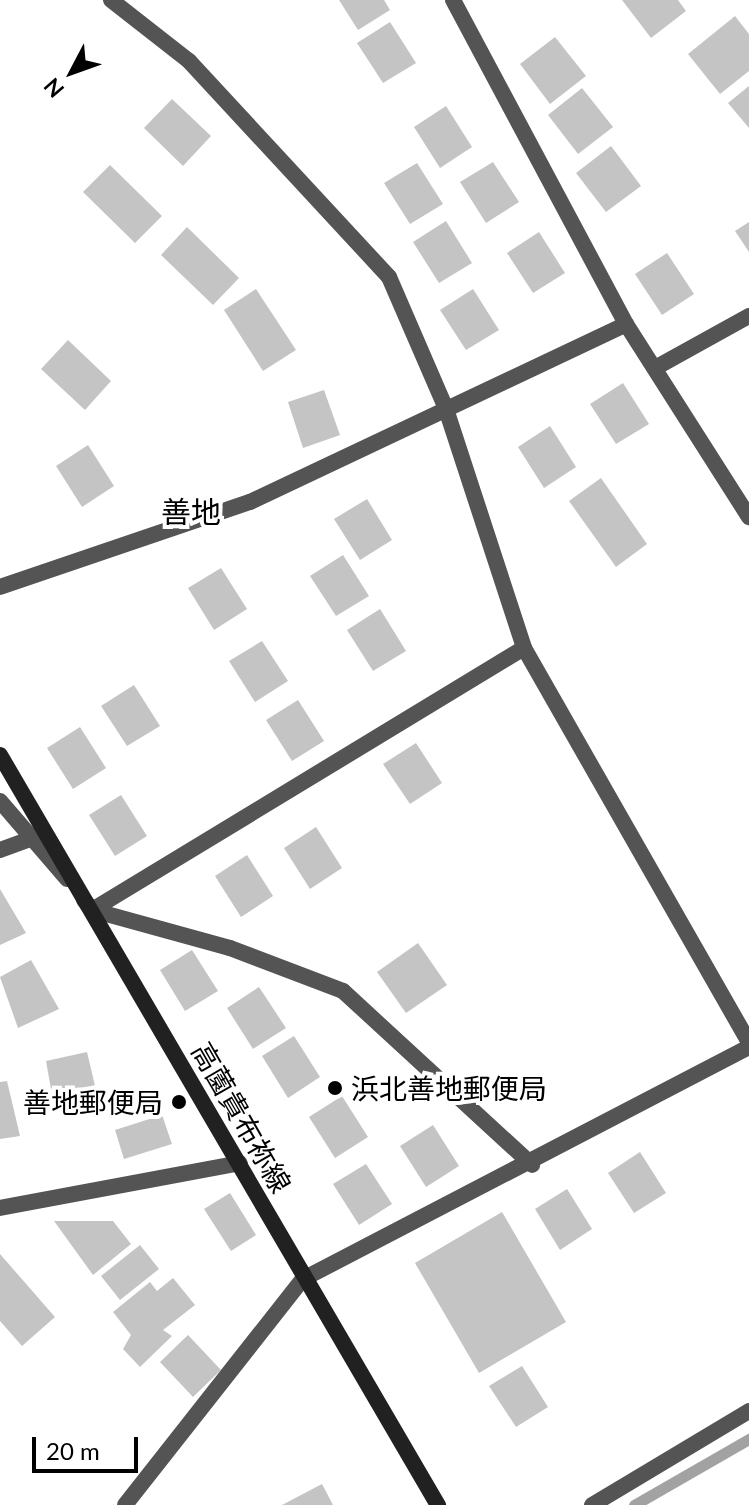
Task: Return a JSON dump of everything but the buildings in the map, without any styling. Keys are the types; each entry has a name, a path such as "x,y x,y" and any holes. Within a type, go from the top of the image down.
{"main road":[{"name":"高薗貴布祢線","path":"0,755 240,1163 303,1279 438,1505"}],"street":[{"path":"111,0 189,61 389,277 446,409 524,648 749,1044 532,1165 303,1279 125,1505"},
{"path":"453,0 626,324 749,517"},
{"path":"655,368 749,316"},
{"path":"0,587 250,502 626,324"},
{"path":"92,910 524,648"},
{"path":"0,801 92,910 230,948 343,991 532,1165"},
{"path":"0,850 33,838"},
{"path":"0,1208 240,1163"},
{"path":"592,1505 749,1411"}],"waterway":[{"path":"634,1505 749,1439"}],"place":[{"name":"浜北善地郵便局","path":"335,1088"},
{"name":"善地郵便局","path":"179,1102"}],"district":[{"name":"善地","path":"191,511"}]}
